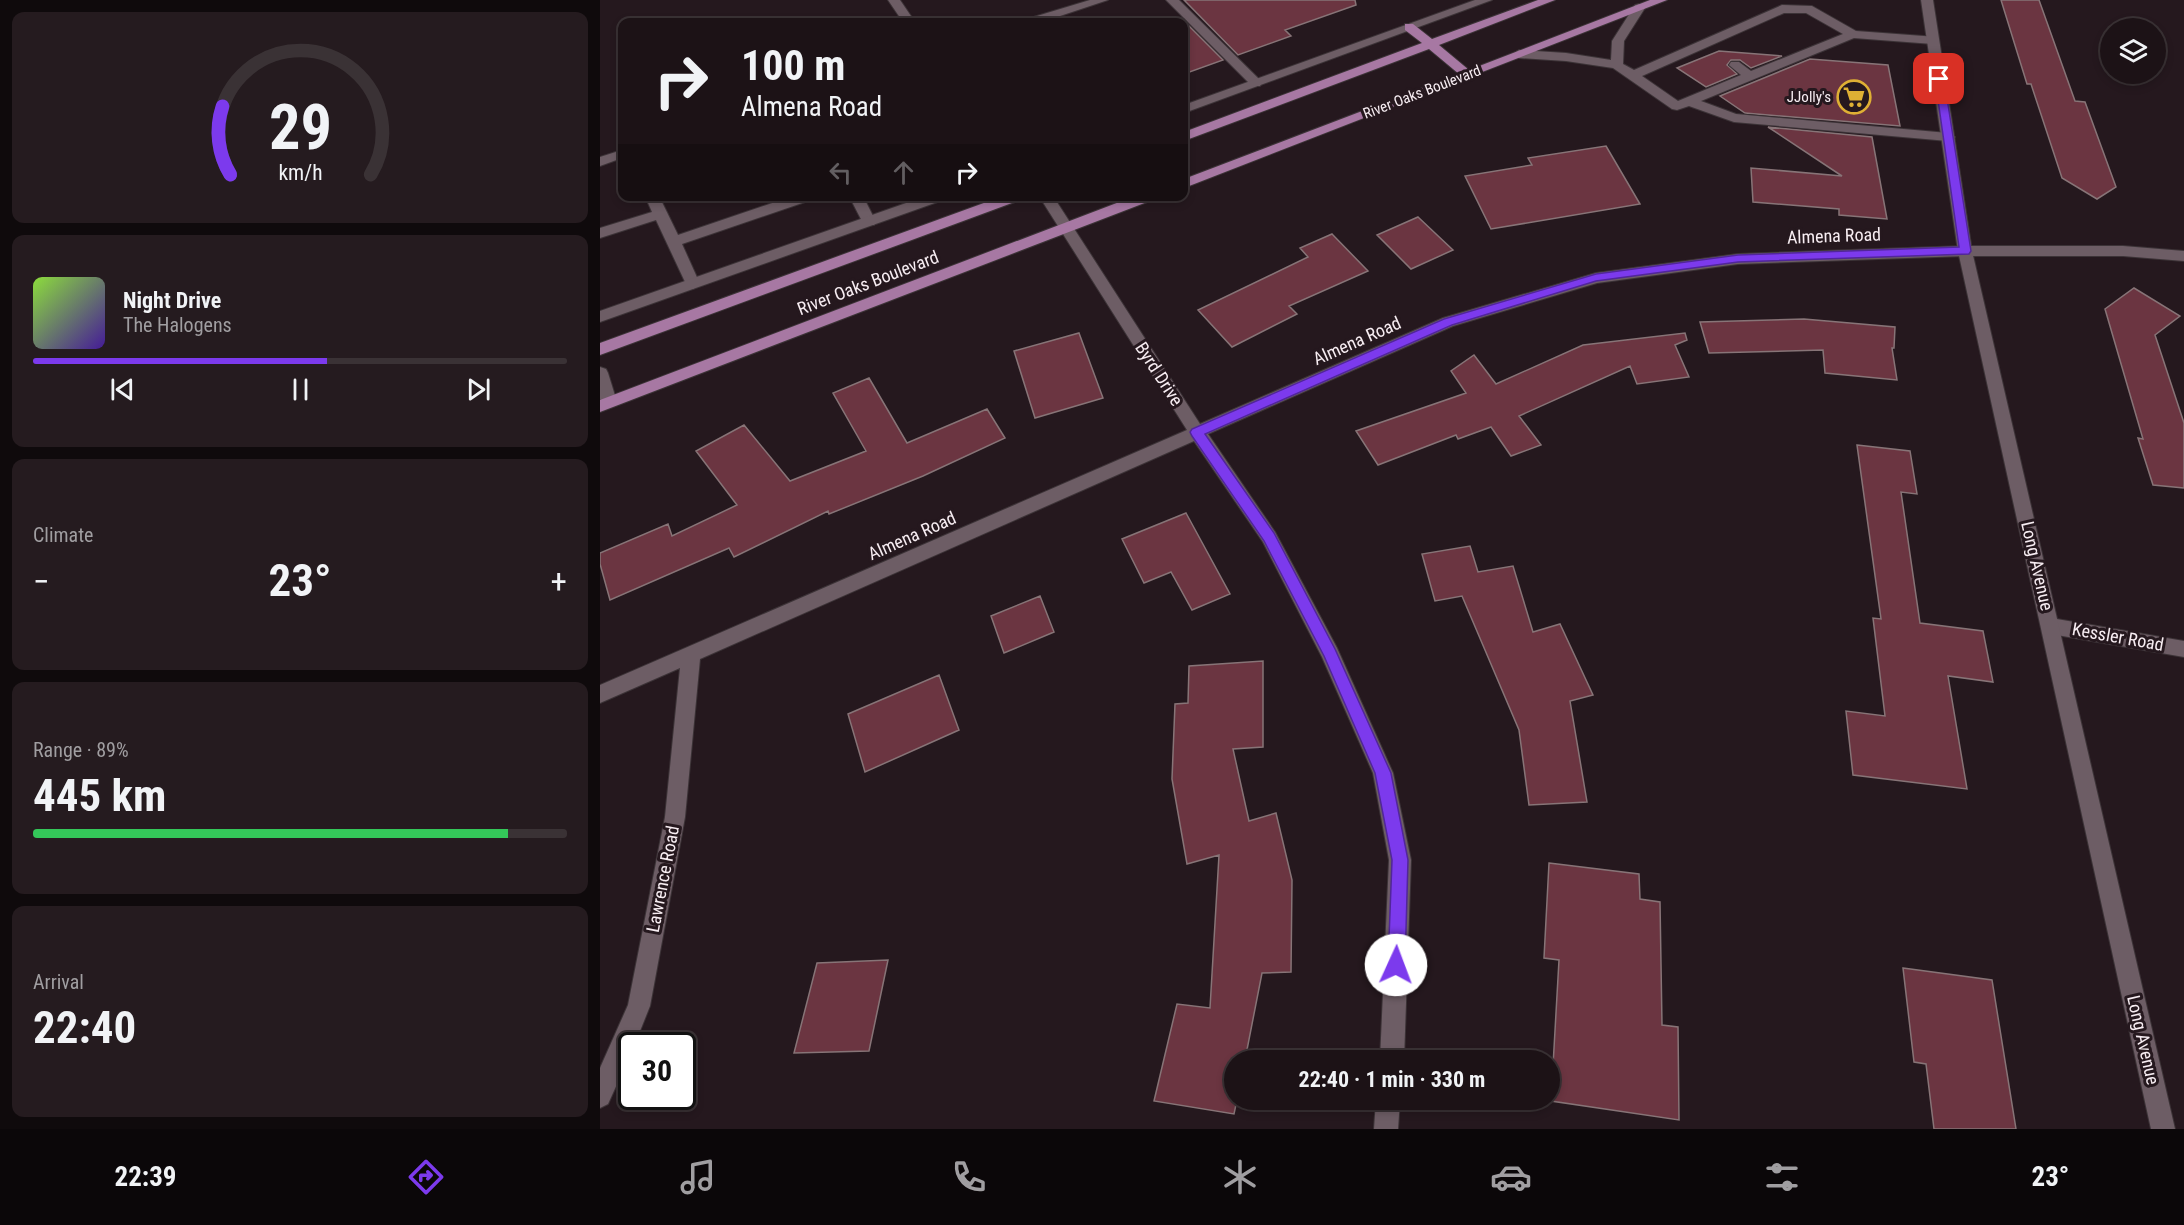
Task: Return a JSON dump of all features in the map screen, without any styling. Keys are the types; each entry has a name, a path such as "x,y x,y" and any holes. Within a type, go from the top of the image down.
{"main road":[{"path":"1188,135 1549,0"},
{"name":"River Oaks Boulevard","path":"1188,182 1661,0"},
{"path":"1409,27 1467,75"},
{"name":"River Oaks Boulevard","path":"600,350 1004,201"},
{"name":"River Oaks Boulevard","path":"605,404 1137,201"}],"street":[{"path":"894,0 906,18"},
{"path":"1044,18 1102,0"},
{"path":"1172,0 1256,83"},
{"path":"1188,108 1486,0"},
{"name":"Long Avenue","path":"1928,0 1965,251 2163,1129"},
{"path":"1617,64 1618,41 1639,8"},
{"path":"1634,75 1710,47 1727,34 1782,9 1808,9 1852,34"},
{"path":"1771,14 1785,23"},
{"path":"1749,24 1763,33"},
{"path":"1727,34 1738,42"},
{"path":"1519,54 1617,64 1677,106 1852,34 1933,40"},
{"path":"1805,36 1819,46"},
{"path":"1781,46 1796,56"},
{"path":"1759,56 1773,66"},
{"path":"1735,65 1750,76"},
{"path":"1710,76 1724,86"},
{"path":"1689,101 1734,118 1948,137"},
{"path":"600,162 618,155"},
{"path":"654,201 693,284"},
{"path":"673,242 794,201"},
{"path":"858,201 869,222"},
{"path":"600,317 928,201"},
{"name":"Byrd Drive","path":"1049,201 1197,432 1269,537 1330,654 1383,773 1400,860 1392,1050"},
{"path":"600,233 660,214"},
{"name":"Almena Road","path":"600,694 1448,322 1596,278 1738,259 1965,251 2122,251 2184,256"},
{"path":"600,374 605,404"},
{"name":"Kessler Road","path":"2051,626 2184,649"},
{"name":"Lawrence Road","path":"600,1096 639,1006 675,817 691,654"},
{"path":"1386,1129 1387,1110"}],"building":[{"path":"1184,0 1355,0 1356,5 1285,30 1291,36 1238,55"},
{"path":"2001,0 2039,0 2075,101 2085,102 2116,187 2097,199 2062,178 2031,84 2027,84"},
{"path":"1188,25 1223,60 1188,73"},
{"path":"1719,51 1782,56 1751,68 1740,60 1731,60 1727,65 1737,74 1706,87 1677,68"},
{"path":"1810,59 1888,65 1900,126 1745,113 1720,96"},
{"path":"1768,127 1872,137 1887,219 1839,215 1839,209 1753,202 1751,168 1842,176"},
{"path":"1606,146 1640,204 1491,229 1465,176 1532,165 1528,158"},
{"path":"1418,217 1453,250 1411,269 1377,235"},
{"path":"1332,234 1368,271 1289,306 1297,314 1232,347 1198,310 1308,257 1300,248"},
{"path":"2134,288 2180,316 2155,335 2184,423 2184,488 2153,485 2138,438 2143,439 2105,309"},
{"path":"1804,319 1895,327 1894,348 1892,348 1897,380 1825,373 1823,350 1709,353 1700,322"},
{"path":"1079,333 1103,398 1035,418 1014,351"},
{"path":"1685,333 1687,340 1675,345 1689,377 1637,384 1630,366 1519,416 1541,445 1511,456 1491,427 1458,439 1456,435 1378,465 1356,431 1466,393 1451,371 1474,355 1496,384 1583,345"},
{"path":"869,378 907,443 987,409 1005,438 923,476 829,514 828,511 734,557 729,548 610,600 600,564 600,553 668,524 672,536 737,505 696,451 744,425 790,481 866,451 833,393"},
{"path":"1857,445 1910,451 1917,494 1901,492 1920,623 1983,631 1993,682 1948,676 1967,789 1853,775 1846,711 1885,716 1873,618 1881,619"},
{"path":"1186,513 1230,594 1192,610 1171,572 1144,583 1122,539"},
{"path":"1470,546 1478,572 1513,566 1533,632 1560,624 1593,695 1570,701 1587,802 1529,805 1519,730 1462,596 1435,601 1422,554"},
{"path":"1040,596 1054,632 1004,653 991,616"},
{"path":"1263,661 1263,747 1233,749 1249,821 1276,813 1292,880 1291,972 1262,973 1247,1050 1224,1050 1224,1110 1235,1110 1234,1114 1154,1101 1177,1004 1210,1008 1219,855 1187,864 1172,779 1175,704 1188,703 1189,666"},
{"path":"939,675 959,730 865,772 848,714"},
{"path":"1549,863 1639,874 1640,899 1660,902 1662,1025 1678,1027 1679,1120 1560,1102 1560,1050 1554,1050 1559,960 1544,958"},
{"path":"888,960 869,1051 794,1053 817,963"},
{"path":"1903,968 1992,980 2016,1129 1934,1129 1926,1064 1914,1062"}],"place":[{"name":"JJolly's","path":"1854,97"}],"route":[{"path":"1396,965 1400,860 1383,773 1330,654 1269,537 1197,432 1448,322 1596,278 1738,259 1965,251 1939,79"}]}
